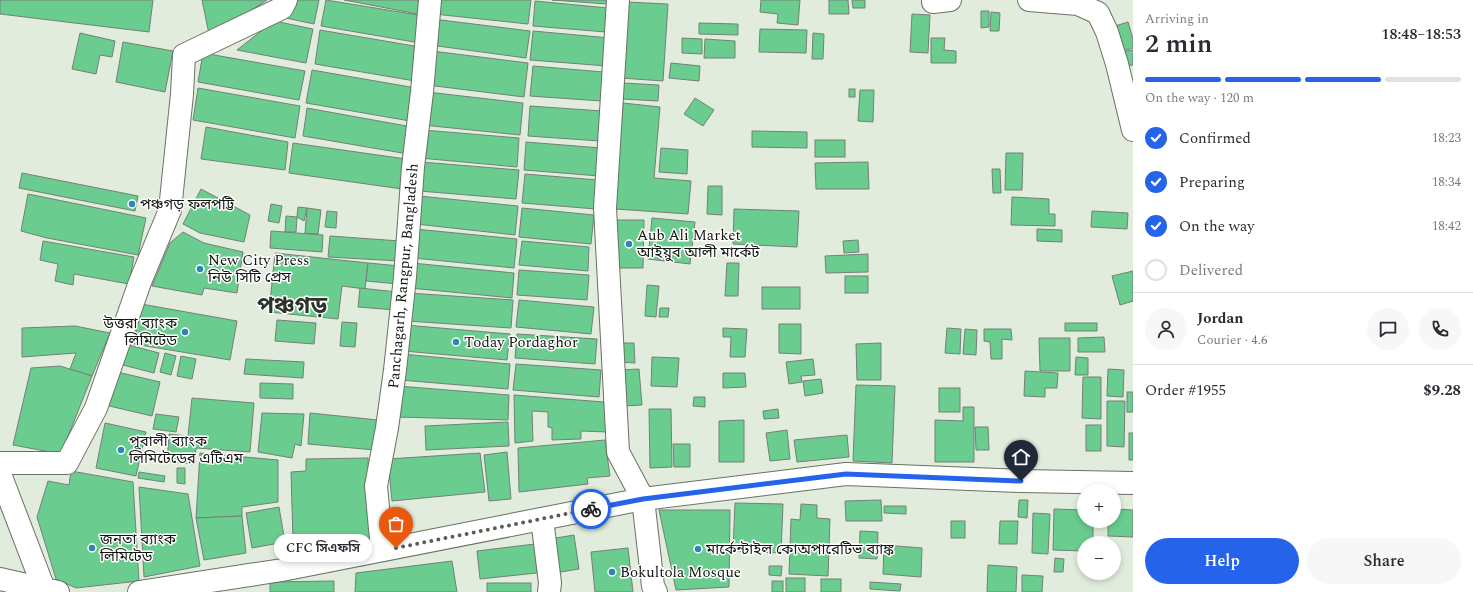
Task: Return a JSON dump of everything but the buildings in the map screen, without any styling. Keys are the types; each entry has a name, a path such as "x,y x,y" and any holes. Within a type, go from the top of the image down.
{"street":[{"path":"0,463 67,463 96,408 140,282 170,210 182,94 184,55 282,8 286,0"},
{"name":"Panchagarh, Rangpur, Bangladesh","path":"382,550 376,486 387,428 395,370 430,0"},
{"path":"618,0 606,208 618,452 643,499 653,586 656,592"},
{"path":"1029,0 1078,4 1098,13 1107,32 1115,58 1133,130"},
{"path":"0,474 51,591"},
{"path":"139,592 282,570 643,499 846,474 1021,481 1133,483"},
{"path":"542,519 550,584 549,592"},
{"path":"0,579 51,591"}],"way so far":[{"path":"396,548 591,509"}],"place":[{"name":"পঞ্চগড় ফলপট্টি","path":"132,204"},
{"name":"Aub Ali Market আইয়ুব আলী মার্কেট","path":"629,244"},
{"name":"New City Press নিউ সিটি প্রেস","path":"200,269"},
{"name":"উত্তরা ব্যাংক লিমিটেড","path":"185,332"},
{"name":"Today Pordaghor","path":"456,342"},
{"name":"পূবালী ব্যাংক লিমিটেডের এটিএম","path":"121,450"},
{"name":"জনতা ব্যাংক লিমিটেড","path":"92,548"},
{"name":"CFC সিএফসি","path":"396,548"},
{"name":"মার্কেন্টাইল কোঅপারেটিভ ব্যাঙ্ক","path":"698,549"},
{"name":"Bokultola Mosque","path":"612,572"}],"district":[{"name":"পঞ্চগড়","path":"292,305"}],"route":[{"path":"591,509 643,499 846,474 1021,481"}]}
